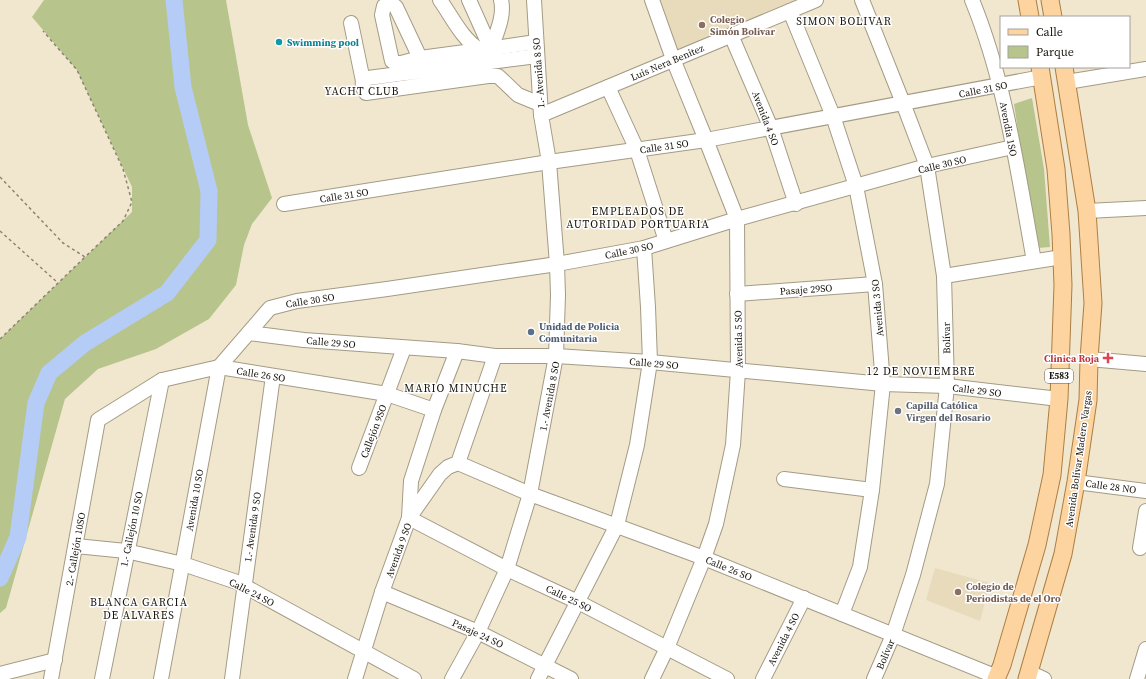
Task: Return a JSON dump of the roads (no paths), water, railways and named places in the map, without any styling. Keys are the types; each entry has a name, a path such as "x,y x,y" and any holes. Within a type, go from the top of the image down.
{"main road":[{"path":"1027,0 1030,16"},
{"path":"1050,0 1053,16"},
{"name":"E583","path":"997,678 1037,545 1052,475 1058,399 1063,285 1062,257 1056,169 1041,72"},
{"name":"Avenida Bolívar Madero Vargas","path":"1034,677 1063,554 1076,482 1088,400 1093,303 1088,211 1066,74"}],"street":[{"path":"440,0 467,40 473,46 488,53"},
{"path":"469,0 498,76 518,95 535,102 541,109"},
{"path":"488,53 499,27 503,6 501,0"},
{"name":"1.- Avenida 8 SO","path":"452,679 478,632 507,569 530,494 556,356 557,264 549,162 541,109 534,0"},
{"name":"Avenida 5 SO","path":"652,0 673,59 737,219 738,371 733,446 716,524 704,558 652,679"},
{"name":"Luis Nera Benitez","path":"541,109 608,87 816,0"},
{"name":"Bolívar","path":"862,0 927,166 944,276 947,386 937,484 913,575 893,635 874,679"},
{"name":"Avendia 1SO","path":"972,0 978,13 1000,86 1034,261"},
{"name":"Avenida 3 SO","path":"790,11 833,116 856,186 875,284 883,384 872,490 860,567 842,614"},
{"path":"351,24 363,81 363,89 366,93 488,76 498,76"},
{"name":"Avenida 4 SO","path":"731,35 771,128 796,204"},
{"path":"420,58 537,48"},
{"path":"363,81 368,78 488,53"},
{"path":"1066,74 1146,69"},
{"name":"Calle 31 SO","path":"284,204 549,162 706,140 1000,86 1041,72"},
{"path":"608,87 637,150 666,241"},
{"name":"Calle 30 SO","path":"250,333 259,319 270,308 297,301 557,264 644,248 737,219 796,204 927,166 1013,147"},
{"path":"1088,211 1146,208"},
{"path":"538,679 546,666 616,526 638,445 650,362 644,248"},
{"path":"944,276 1062,257"},
{"name":"Pasaje 29SO","path":"737,294 875,284"},
{"path":"219,367 250,333"},
{"name":"Calle 29 SO","path":"250,333 304,340 457,351 495,356 556,356 650,362 883,384 947,386 1058,399"},
{"name":"Callejón 9SO","path":"359,468 404,348"},
{"name":"Avenida 9 SO","path":"355,679 382,592 409,518 411,481 434,410 457,351"},
{"path":"409,518 440,474 448,467 458,463 495,356"},
{"path":"1089,359 1146,364"},
{"name":"Calle 26 SO","path":"98,420 162,380 219,367 387,394 434,410"},
{"name":"Avenida 10 SO","path":"161,679 219,367"},
{"name":"1.- Avenida 9 SO","path":"232,679 274,376"},
{"name":"1.- Callejón 10 SO","path":"102,679 126,551 162,380"},
{"name":"2.- Callejón 10SO","path":"51,679 98,420"},
{"name":"Calle 26 SO","path":"458,463 530,494 704,558 997,678"},
{"path":"784,479 872,490"},
{"name":"Calle 28 NO","path":"1076,482 1146,491"},
{"path":"1140,548 1146,511"},
{"name":"Calle 25 SO","path":"409,518 507,569 578,602 728,679"},
{"name":"Calle 24 SO","path":"76,546 126,551 183,564 236,582 414,679"},
{"name":"Pasaje 24 SO","path":"382,592 478,632 571,679"},
{"name":"Avenida 4 SO","path":"763,679 804,598"},
{"path":"1137,679 1146,649"},
{"path":"2,676 55,660"}],"waterway":[{"path":"0,578 18,537 36,403 49,373 85,343 167,293 208,240 209,191 183,87 174,0"}],"place":[{"name":"Colegio Simón Bolivar","path":"702,25"},
{"name":"Swimming pool","path":"279,42"},
{"name":"Unidad de Policia Comunitaria","path":"531,332"},
{"name":"Clinica Roja","path":"1108,358"},
{"name":"Capilla Católica Virgen del Rosario","path":"898,411"},
{"name":"Colegio de Periodistas de el Oro","path":"958,592"}],"district":[{"name":"SIMON BOLIVAR","path":"844,21"},
{"name":"YACHT CLUB","path":"362,91"},
{"name":"EMPLEADOS DE AUTORIDAD PORTUARIA","path":"638,217"},
{"name":"12 DE NOVIEMBRE","path":"921,371"},
{"name":"MARIO MINUCHE","path":"456,388"},
{"name":"BLANCA GARCIA DE ALVARES","path":"139,608"}]}
